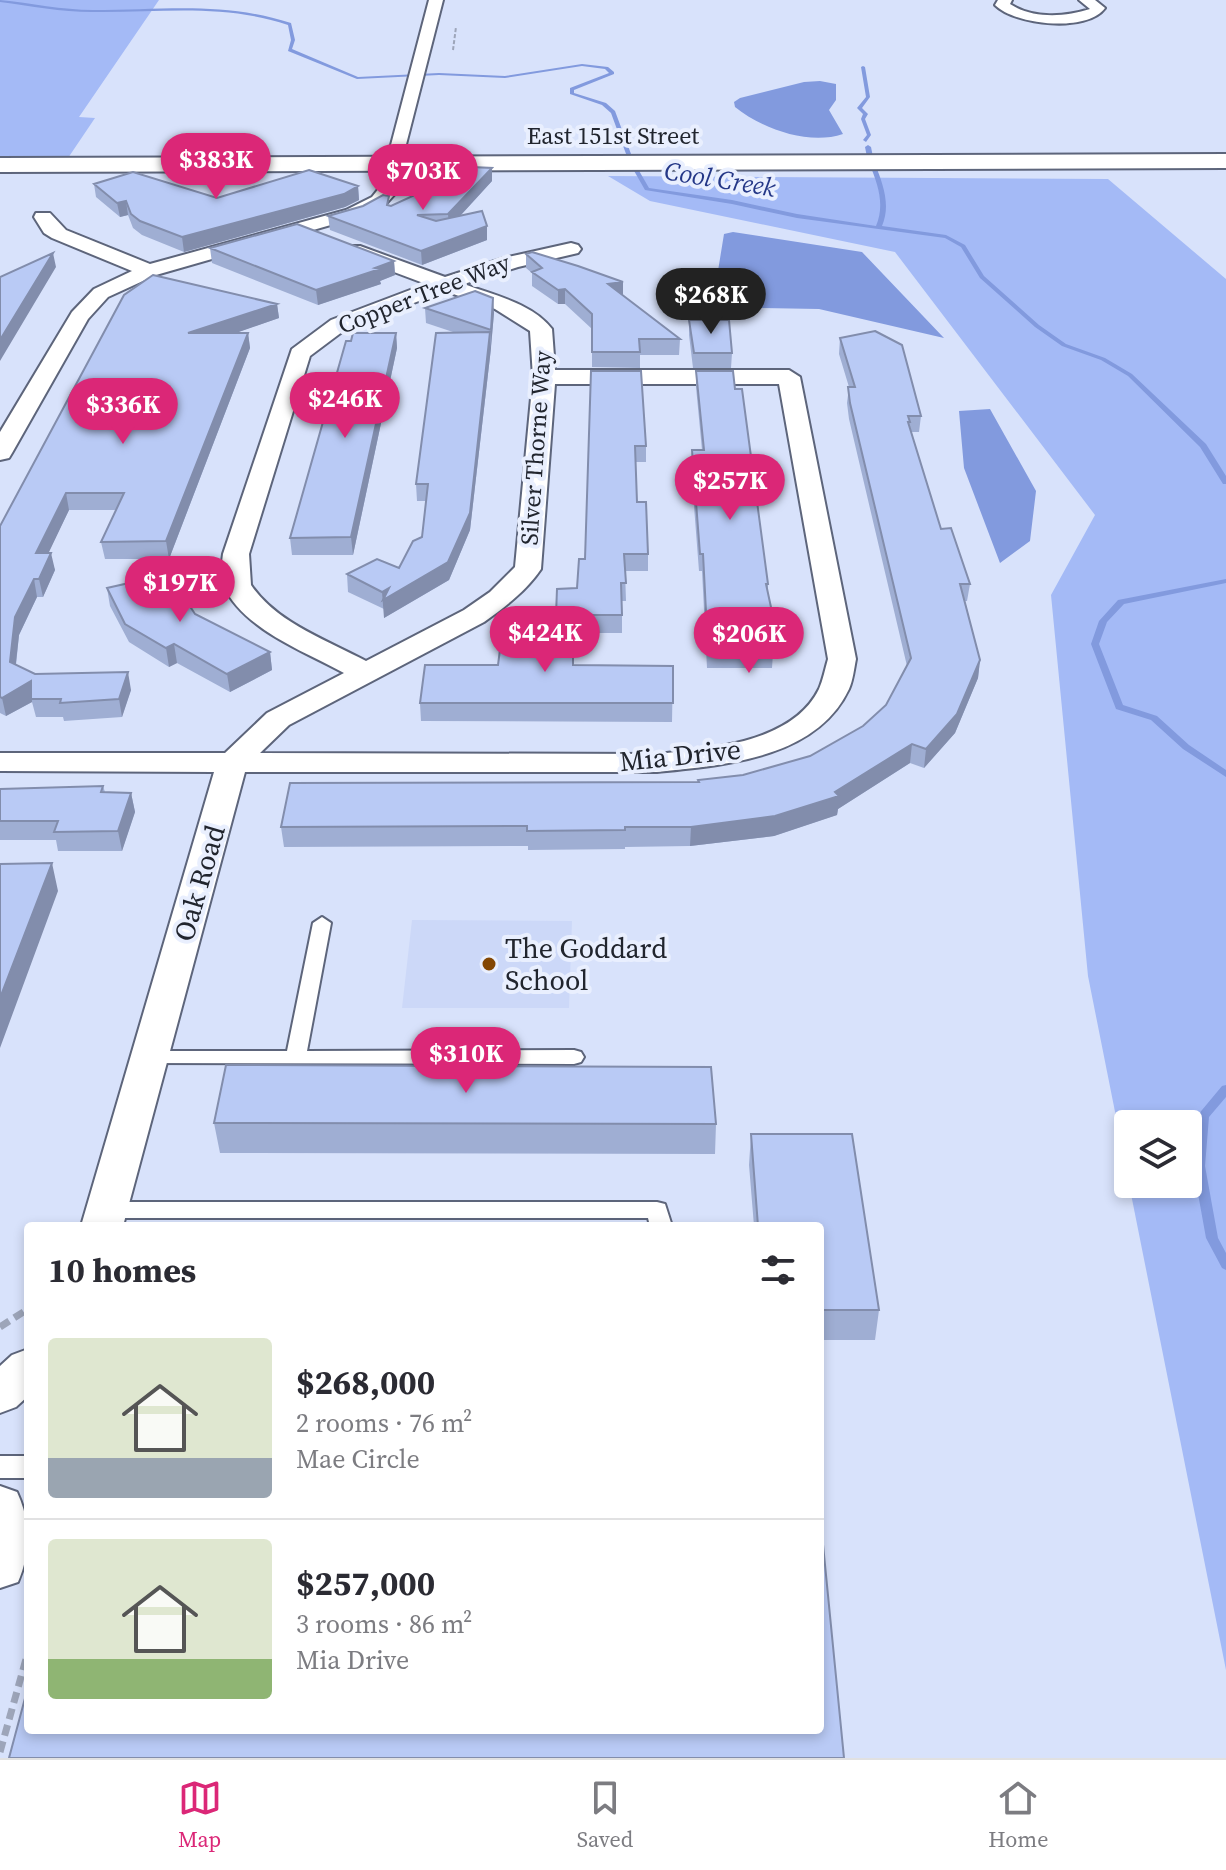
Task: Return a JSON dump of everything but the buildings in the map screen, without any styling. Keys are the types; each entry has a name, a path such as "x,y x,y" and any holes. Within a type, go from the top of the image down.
{"street":[{"path":"0,453 90,302 115,285 149,271 341,218 374,204 389,191 392,164 436,0"},
{"path":"1005,0 1002,5 1015,13 1060,18 1095,12 1098,8 1095,4 1086,0"},
{"name":"East 151st Street","path":"0,165 1226,161"},
{"path":"43,217 59,234 149,271"},
{"name":"Silver Thorne Way","path":"232,763 278,719 474,616 500,598 528,569 544,377 541,329 519,313 300,229"},
{"name":"Copper Tree Way","path":"365,672 273,621 248,602 235,583 236,554 300,354 318,336 339,325 510,260 571,249"},
{"name":"Mia Drive","path":"232,763 657,763 742,751 803,725 829,703 840,681 842,659 789,377 544,377"},
{"path":"0,762 232,763"},
{"name":"Oak Road","path":"104,1218 232,763"},
{"path":"0,1394 24,1372"},
{"path":"0,1507 5,1534 0,1566"}],"lane":[{"path":"296,1058 322,923"},
{"path":"149,1058 574,1057"},
{"path":"104,1218 657,1210 660,1222"},
{"path":"0,1467 24,1467"}],"path":[{"path":"0,1327 24,1312"},
{"path":"0,1752 24,1666"}],"shaded area":[{"path":"0,0 159,0 79,117 95,118 68,158 0,158"},
{"path":"820,81 836,84 836,100 829,110 843,134 815,138 786,133 758,122 735,107 734,102 740,98"},
{"path":"608,176 1108,179 1226,279 1226,1670 1132,1198 1202,1198 1202,1110 1115,1110 1088,976 1051,595 1095,515 895,252 650,201"},
{"path":"733,232 862,252 944,338 819,309 700,307 673,299 686,287 717,277 724,234"},
{"path":"990,409 1036,491 1030,541 1000,563 964,468 959,411"},
{"name":"The Goddard School","path":"412,920 572,921 569,1008 402,1008"}],"waterway":[{"name":"Cool Creek","path":"0,1 81,11 193,8 267,17 290,24 293,40 290,50 357,78 439,74 505,77 582,65 606,68 612,73 572,89 572,94 604,104 613,112 631,162 647,189 878,227"},
{"path":"863,67 868,97 859,108 866,114 863,119 869,135 866,140"},
{"path":"868,147 870,157"},
{"path":"873,165 884,205 878,227"},
{"name":"Cool Creek","path":"878,227 946,237 963,246 982,277 1037,326 1064,345 1103,359 1130,375 1203,446 1226,482"},
{"name":"Cool Creek","path":"1226,581 1121,602 1103,621 1095,644 1119,707 1154,718 1186,747 1226,774"},
{"name":"Cool Creek","path":"1226,1089 1203,1116 1199,1166 1212,1238 1226,1265"}],"place":[{"name":"The Goddard School","path":"489,964"}]}
